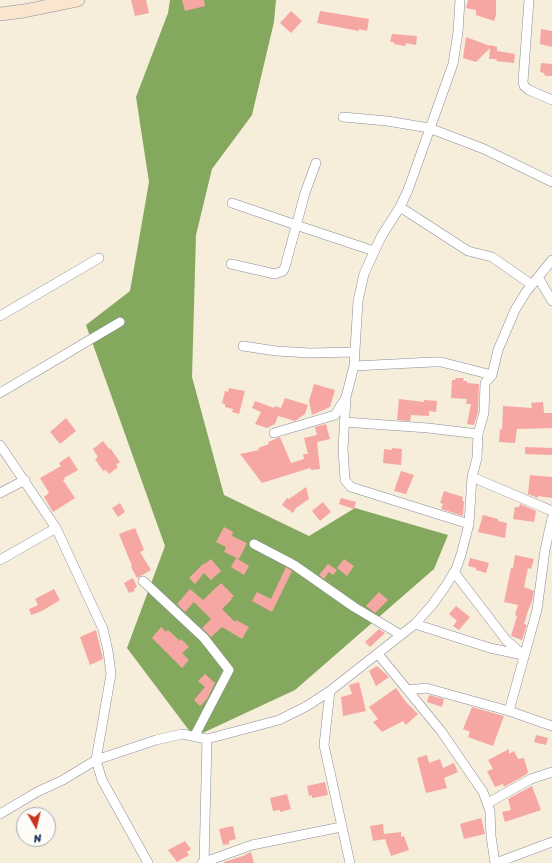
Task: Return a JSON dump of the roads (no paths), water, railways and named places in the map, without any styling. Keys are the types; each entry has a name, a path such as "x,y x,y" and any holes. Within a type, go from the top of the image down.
{"street":[{"path":"0,14 40,4 78,0"},
{"path":"460,0 458,32 453,64 408,190 400,207 381,237 364,274 358,301 354,366 346,397 344,422 344,475 347,484 351,487 469,524"},
{"path":"529,0 523,82 524,86 529,90 552,100"},
{"path":"343,117 387,121 429,128 484,149 552,182"},
{"path":"232,264 275,274 282,271 285,267 305,193 316,163"},
{"path":"232,203 296,226 374,251"},
{"path":"400,207 468,251 492,257 532,285"},
{"path":"0,316 99,258"},
{"path":"0,814 37,792 63,780 96,760 156,740 182,734 207,740 279,720 307,706 330,691 415,624 432,605 454,572 461,555 469,524 472,477 477,458 478,434 484,413 485,383 492,374 504,332 526,292 552,260"},
{"path":"538,278 552,301"},
{"path":"0,393 120,322"},
{"path":"242,346 276,351 310,353 355,352"},
{"path":"354,366 437,362 492,374"},
{"path":"274,433 334,415 346,397"},
{"path":"344,422 428,428 478,434"},
{"path":"0,445 56,528 103,629 111,674 96,760 102,780 148,863"},
{"path":"472,477 552,511"},
{"path":"0,493 25,480"},
{"path":"509,711 523,655 527,648 537,610 545,550 552,518"},
{"path":"0,560 56,528"},
{"path":"254,544 294,565 354,607 401,635"},
{"path":"454,572 506,640 523,655"},
{"path":"143,581 204,638 229,670 194,737"},
{"path":"415,624 490,648 523,655"},
{"path":"378,654 441,731 483,792 488,803 491,818 491,836 496,863 552,842"},
{"path":"408,690 426,688 509,711 552,726"},
{"path":"330,691 324,745 350,863"},
{"path":"207,740 204,863 252,845 341,826"},
{"path":"488,803 531,779 552,772"}]}
